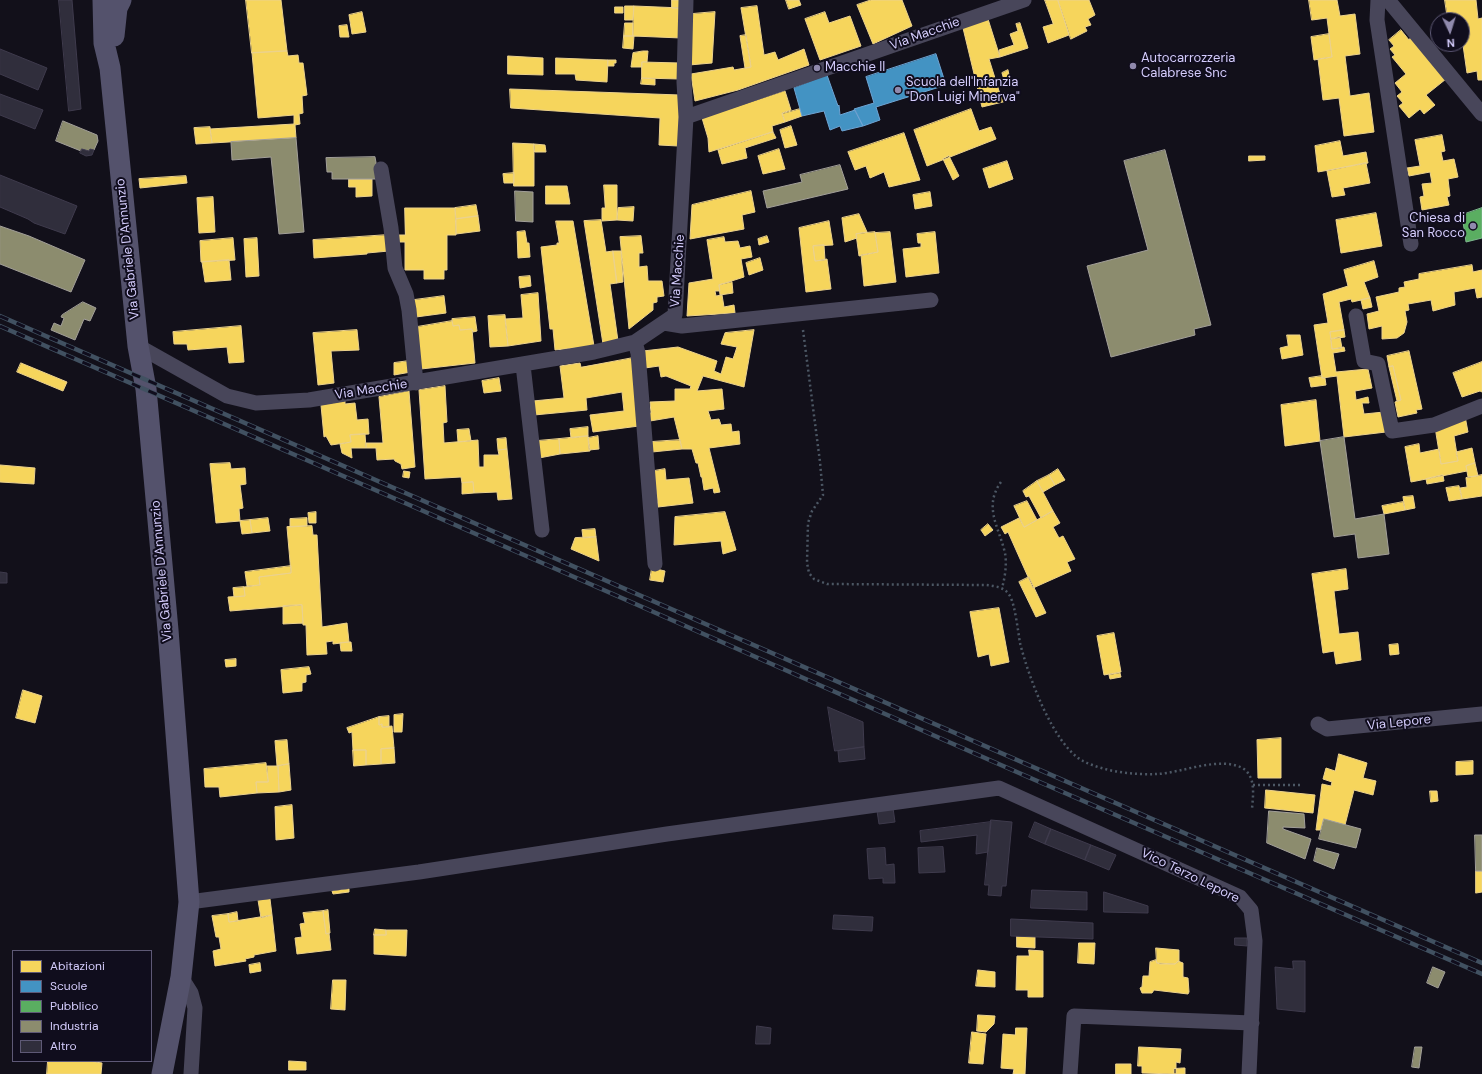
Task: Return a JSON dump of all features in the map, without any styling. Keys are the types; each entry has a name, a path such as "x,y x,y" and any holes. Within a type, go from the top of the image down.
{"street":[{"path":"103,0 104,43 110,68"},
{"path":"110,68 117,8 121,0"},
{"path":"686,0 684,82 686,117"},
{"name":"Via Macchie","path":"138,346 227,396 256,403 309,400 416,383 594,352 635,342 675,315 686,117 1024,0"},
{"path":"1378,0 1377,20 1411,244"},
{"path":"1388,0 1482,114"},
{"name":"Via Gabriele D'Annunzio","path":"110,68 138,346 146,389 167,614 189,902 181,976 162,1074"},
{"path":"381,169 391,228 395,268 406,294 409,310 416,383"},
{"path":"664,323 682,326 931,300"},
{"path":"1356,316 1364,361 1378,364 1392,431 1434,425 1482,406"},
{"path":"635,342 638,353 655,564"},
{"path":"523,364 542,530"},
{"name":"Via Lepore","path":"1318,724 1327,729 1333,729 1482,714"},
{"name":"Vico Terzo Lepore","path":"189,902 419,872 660,835 999,788 1240,898 1251,910 1255,941 1249,1074"},
{"path":"181,976 191,993 195,1008 191,1074"},
{"path":"1070,1074 1074,1016 1252,1023"}],"path":[{"path":"801,314 823,495 812,510 808,523 807,563 814,579 827,584 986,585 1002,588 1010,596 1023,652 1043,707 1060,738 1073,753 1083,761 1118,772 1138,774 1158,774 1226,764 1243,769 1253,785 1252,809"},
{"path":"1001,482 994,492 993,512 1005,554 1006,569 1002,588"},
{"path":"1253,785 1300,785"}],"building: Abitazioni":[{"path":"246,0 281,0 287,51 252,53"},
{"path":"672,0 682,0 682,8 672,8"},
{"path":"786,0 799,0 801,5 789,9"},
{"path":"871,0 902,0 912,26 873,44 857,5"},
{"path":"1045,0 1058,0 1069,35 1048,43 1043,27 1053,24"},
{"path":"1058,0 1089,0 1095,15 1088,19 1091,25 1085,27 1087,31 1071,39"},
{"path":"1309,0 1337,0 1340,16 1355,14 1360,54 1345,56 1350,96 1369,93 1374,132 1344,136 1339,98 1323,100 1318,59 1332,57 1327,18 1312,20"},
{"path":"1445,0 1476,0 1478,19 1482,18 1482,80 1478,80 1477,71 1467,73 1464,52 1470,52 1470,12 1447,12"},
{"path":"625,6 634,6 633,20 625,20"},
{"path":"634,6 682,8 681,38 633,36"},
{"path":"757,6 764,55 775,52 778,60 804,49 809,65 738,90 695,101 691,74 733,67 734,70 751,67 741,8"},
{"path":"615,7 623,7 623,13 615,13"},
{"path":"362,12 366,32 352,34 349,15"},
{"path":"715,12 712,63 689,65 692,14"},
{"path":"825,12 829,23 850,16 861,46 820,60 805,19"},
{"path":"988,19 1000,57 989,59 1000,94 1005,93 1007,101 982,107 963,28"},
{"path":"625,23 633,23 633,36 624,36"},
{"path":"1020,23 1028,48 1000,57 999,50 1014,45 1010,34 1018,31 1016,24"},
{"path":"347,25 349,37 340,37 339,26"},
{"path":"1401,30 1409,40 1411,37 1446,79 1426,95 1435,105 1424,114 1420,109 1409,118 1399,106 1403,103 1397,96 1402,92 1395,83 1406,74 1392,57 1395,55 1390,49 1394,46 1389,40"},
{"path":"1329,34 1332,57 1314,60 1311,37"},
{"path":"746,35 751,67 745,68 740,36"},
{"path":"624,36 634,36 633,49 623,48"},
{"path":"287,51 288,56 298,55 299,63 303,63 307,95 302,96 303,113 299,114 300,124 295,125 296,138 212,143 210,129 294,124 294,115 258,118 252,53"},
{"path":"648,51 647,62 642,62 642,67 631,67 633,53"},
{"path":"508,56 543,58 543,75 508,74"},
{"path":"556,58 608,60 607,82 576,80 575,74 556,74"},
{"path":"608,60 616,60 616,63 614,63 614,66 608,66"},
{"path":"642,62 680,63 679,79 642,78"},
{"path":"1008,70 1010,80 1004,80 1002,73"},
{"path":"642,78 655,79 655,85 641,84"},
{"path":"510,89 680,95 678,146 659,145 660,118 511,108"},
{"path":"785,91 791,110 782,113 785,122 772,126 773,132 709,152 708,138 702,118"},
{"path":"800,109 802,116 785,122 782,114"},
{"path":"971,109 979,131 991,127 996,139 927,166 914,130"},
{"path":"791,126 797,145 785,148 780,130"},
{"path":"210,127 212,143 196,144 194,128"},
{"path":"773,132 776,138 745,148 747,158 722,164 718,150"},
{"path":"904,133 920,180 889,187 884,172 870,178 866,166 855,170 848,152"},
{"path":"1442,135 1445,151 1441,152 1443,161 1454,159 1458,177 1448,179 1450,196 1447,197 1449,205 1422,210 1420,197 1424,196 1422,184 1432,183 1430,172 1409,176 1407,168 1420,166 1415,140"},
{"path":"1340,141 1343,156 1366,152 1368,163 1318,172 1315,146"},
{"path":"513,143 534,144 534,186 514,186"},
{"path":"534,144 545,145 546,152 535,152"},
{"path":"779,149 785,169 763,174 758,156"},
{"path":"949,156 959,176 953,180 943,159"},
{"path":"1249,156 1265,156 1265,160 1249,161"},
{"path":"1007,161 1013,179 989,188 983,169"},
{"path":"1366,163 1370,183 1343,188 1345,195 1332,197 1327,171"},
{"path":"514,173 514,183 504,183 503,174"},
{"path":"186,176 187,183 140,188 139,179"},
{"path":"349,179 372,179 372,196 356,197 356,187 349,187"},
{"path":"604,185 617,185 617,220 602,221 602,208 605,208"},
{"path":"546,186 567,186 570,204 546,204"},
{"path":"751,191 755,212 742,215 744,229 690,239 692,205"},
{"path":"930,192 932,206 915,209 913,195"},
{"path":"213,197 215,232 199,233 197,198"},
{"path":"476,205 478,216 456,219 455,208"},
{"path":"634,207 633,221 617,220 618,208"},
{"path":"405,208 455,208 456,235 447,235 447,270 444,270 444,279 424,279 424,270 405,270 405,242 399,242 399,235 405,235"},
{"path":"1376,213 1382,246 1341,253 1336,220"},
{"path":"859,214 867,232 856,234 857,238 845,242 842,218"},
{"path":"478,216 480,231 456,234 456,219"},
{"path":"601,220 606,252 613,251 617,283 610,284 618,341 603,344 584,221"},
{"path":"556,221 573,221 594,346 555,350 553,329 550,329 541,247 557,245 557,243 559,243"},
{"path":"829,221 833,245 813,246 815,261 827,259 831,289 806,292 799,228"},
{"path":"525,231 527,243 529,243 530,257 518,258 517,232"},
{"path":"875,232 878,252 859,256 856,234"},
{"path":"890,232 896,282 864,286 861,255 878,252 875,233"},
{"path":"935,232 939,273 906,277 903,249 921,247 921,243 918,243 917,234"},
{"path":"388,235 389,251 314,258 313,240"},
{"path":"641,236 643,253 639,253 639,267 647,266 648,281 662,281 664,296 657,297 657,302 653,303 653,310 629,329 620,237"},
{"path":"767,236 769,242 759,245 758,239"},
{"path":"724,237 725,242 738,241 740,248 750,246 752,257 741,259 744,277 719,285 720,291 715,291 716,296 722,295 724,307 734,305 735,313 687,316 689,283 713,279 707,240"},
{"path":"233,238 235,260 201,262 200,241"},
{"path":"257,238 259,276 246,277 244,239"},
{"path":"824,245 825,260 815,261 813,246"},
{"path":"613,251 621,251 623,282 617,283"},
{"path":"760,258 763,270 749,275 746,263"},
{"path":"229,260 231,280 205,282 202,262"},
{"path":"1374,261 1378,277 1364,282 1370,298 1352,302 1351,299 1339,302 1344,330 1330,332 1332,349 1344,347 1345,351 1333,353 1336,372 1368,369 1372,388 1355,391 1356,400 1368,397 1369,403 1362,403 1364,414 1384,412 1386,432 1344,437 1337,376 1322,378 1314,325 1328,323 1323,294 1348,286 1344,270"},
{"path":"1472,265 1473,272 1482,270 1482,297 1477,298 1475,288 1454,292 1455,305 1433,311 1431,300 1408,304 1409,310 1405,311 1407,322 1404,333 1397,338 1382,339 1382,326 1369,329 1367,314 1379,311 1376,297 1399,292 1399,288 1405,287 1404,282 1419,279 1419,274"},
{"path":"530,276 531,286 520,288 519,277"},
{"path":"732,282 733,293 720,295 719,285"},
{"path":"538,293 541,341 508,346 505,319 523,318 521,295"},
{"path":"444,296 446,313 416,317 414,300"},
{"path":"1370,298 1372,307 1363,309 1361,300"},
{"path":"505,315 508,346 490,347 488,316"},
{"path":"475,317 477,331 473,332 472,329 460,330 459,325 453,326 452,319"},
{"path":"452,321 453,326 459,325 460,330 472,329 475,363 421,369 417,327"},
{"path":"241,326 244,362 229,363 227,347 188,350 187,344 174,344 173,332"},
{"path":"357,330 359,350 331,351 334,383 318,385 313,333"},
{"path":"754,330 744,387 703,376 697,391 722,389 724,409 708,411 711,420 719,419 721,425 731,424 732,432 739,431 740,444 709,448 720,492 714,493 713,488 704,490 698,463 696,463 692,449 682,449 674,417 650,421 650,402 675,401 675,389 690,389 691,386 666,376 661,377 659,366 645,368 643,351 678,347 717,361 714,371 721,374 726,357 733,359 737,347 721,344 725,333"},
{"path":"1344,330 1345,337 1331,339 1330,332"},
{"path":"1287,335 1300,335 1303,355 1282,359 1280,348 1288,346"},
{"path":"1340,337 1342,348 1332,349 1331,339"},
{"path":"1409,351 1422,409 1416,410 1417,413 1398,417 1395,402 1401,400 1393,366 1389,367 1387,356"},
{"path":"633,358 639,426 593,432 590,415 624,411 622,392 586,398 587,410 534,415 533,401 564,398 560,366 580,363 581,367"},
{"path":"409,361 411,372 394,375 394,363"},
{"path":"1482,362 1482,392 1480,391 1462,397 1453,373"},
{"path":"21,363 67,382 63,391 17,372"},
{"path":"1393,366 1401,400 1397,401 1389,367"},
{"path":"1322,376 1322,378 1325,378 1326,385 1311,387 1309,378"},
{"path":"499,378 501,391 484,393 482,381"},
{"path":"445,386 447,422 443,423 444,443 478,440 479,467 484,467 484,455 499,455 498,450 507,449 512,499 498,500 497,492 474,493 473,482 462,483 461,477 425,479 419,390"},
{"path":"409,391 415,467 402,469 401,464 394,459 377,460 376,448 366,448 366,443 383,443 379,397"},
{"path":"1316,400 1320,441 1285,446 1281,405"},
{"path":"345,401 345,404 355,403 357,420 368,419 369,434 350,435 351,442 331,445 326,436 324,437 321,405"},
{"path":"1465,416 1468,432 1454,436 1458,461 1441,464 1435,427"},
{"path":"588,427 588,436 571,438 570,429"},
{"path":"469,429 471,441 458,442 457,430"},
{"path":"365,434 366,448 351,448 352,458 342,453 340,444 351,442 350,435"},
{"path":"588,436 590,451 560,454 559,439"},
{"path":"598,436 599,449 589,450 588,438"},
{"path":"506,438 507,449 498,450 497,439"},
{"path":"559,439 560,454 539,458 537,441"},
{"path":"680,440 682,449 652,452 651,442"},
{"path":"1419,444 1420,453 1439,449 1441,464 1458,461 1456,452 1472,448 1475,463 1466,466 1467,471 1411,482 1405,447"},
{"path":"230,463 231,469 245,468 246,484 240,485 243,508 239,509 240,521 216,523 210,464"},
{"path":"1475,463 1478,476 1468,477 1466,466"},
{"path":"0,465 35,468 34,484 0,482"},
{"path":"665,469 666,480 689,478 693,503 658,507 654,471"},
{"path":"1058,469 1065,480 1055,485 1049,475"},
{"path":"404,471 410,472 409,478 403,477"},
{"path":"1049,475 1055,485 1043,492 1037,481"},
{"path":"1443,475 1444,481 1427,484 1426,479"},
{"path":"1482,475 1482,496 1462,499 1460,488 1467,487 1466,478"},
{"path":"1037,481 1053,511 1041,518 1029,496 1026,497 1023,491"},
{"path":"473,482 474,493 462,494 462,483"},
{"path":"1459,486 1462,499 1449,501 1446,488"},
{"path":"1413,496 1415,508 1405,510 1403,497"},
{"path":"1027,501 1037,520 1024,527 1014,506"},
{"path":"1403,502 1405,510 1384,514 1382,506"},
{"path":"1053,511 1060,523 1053,527 1059,538 1063,536 1075,559 1067,562 1071,571 1033,588 1008,532 1005,534 1001,527 1019,518 1024,527"},
{"path":"316,512 316,523 309,523 308,513"},
{"path":"725,512 736,550 723,554 721,541 674,545 675,517"},
{"path":"268,518 270,531 252,533 250,520"},
{"path":"307,518 307,526 290,527 290,519"},
{"path":"250,520 252,533 242,534 240,521"},
{"path":"988,524 993,530 985,536 981,530"},
{"path":"312,526 313,535 317,535 322,627 347,623 349,642 333,644 333,641 326,642 327,654 307,655 306,625 303,625 302,605 230,611 228,597 245,596 244,587 260,585 259,577 291,573 287,527"},
{"path":"595,529 596,537 583,538 582,530"},
{"path":"596,537 599,561 571,549 575,538"},
{"path":"291,566 291,573 259,577 260,585 247,586 245,572"},
{"path":"652,568 665,571 663,582 650,580"},
{"path":"1346,569 1348,589 1334,591 1339,634 1358,632 1361,660 1336,664 1334,651 1323,653 1312,574"},
{"path":"1029,577 1046,613 1036,617 1019,582"},
{"path":"244,587 245,596 234,597 233,588"},
{"path":"302,605 303,623 283,624 283,606"},
{"path":"999,608 1009,662 991,666 989,654 978,657 970,612"},
{"path":"1114,633 1121,672 1104,675 1097,636"},
{"path":"351,642 352,651 341,651 340,643"},
{"path":"1398,644 1399,654 1390,655 1389,645"},
{"path":"236,659 236,666 226,667 225,660"},
{"path":"309,667 311,674 306,675 306,682 302,683 302,691 283,693 281,670"},
{"path":"1120,673 1121,677 1110,679 1109,675"},
{"path":"23,690 42,696 35,723 16,718"},
{"path":"403,714 402,732 394,732 394,715"},
{"path":"389,716 389,727 382,727 382,724 379,725 379,717"},
{"path":"379,717 379,725 382,724 382,727 392,726 394,748 381,749 381,764 366,765 366,750 353,750 352,732 349,733 347,728"},
{"path":"1281,738 1281,778 1258,778 1257,740"},
{"path":"287,740 289,764 277,766 275,741"},
{"path":"394,748 395,763 381,764 381,749"},
{"path":"353,750 366,750 366,765 354,766"},
{"path":"1339,754 1367,763 1363,778 1376,781 1373,795 1354,790 1345,825 1324,819 1321,830 1316,830 1322,784 1331,786 1332,782 1323,779 1326,768 1335,771"},
{"path":"1473,761 1473,774 1456,775 1456,762"},
{"path":"266,763 268,782 256,782 257,793 220,797 219,787 205,787 204,769"},
{"path":"289,764 291,790 279,792 278,766"},
{"path":"267,766 278,766 279,792 257,793 256,782 268,782"},
{"path":"1266,790 1315,795 1313,813 1265,808"},
{"path":"1430,791 1437,791 1438,801 1431,802"},
{"path":"292,805 294,838 276,840 275,807"},
{"path":"1476,871 1482,871 1482,892 1476,893"},
{"path":"349,889 349,892 333,894 332,891"},
{"path":"270,899 272,915 261,918 258,900"},
{"path":"328,910 330,933 326,934 323,911"},
{"path":"323,911 326,934 329,933 331,950 297,954 295,938 302,937 300,924 305,923 303,913"},
{"path":"237,912 238,921 229,922 228,914"},
{"path":"228,914 229,922 272,915 276,951 254,955 254,957 245,959 246,961 215,966 213,951 221,949 219,937 216,937 212,916"},
{"path":"375,929 386,930 386,935 374,935"},
{"path":"386,930 407,930 406,956 374,954 374,935 386,935"},
{"path":"1017,936 1035,937 1035,948 1017,947"},
{"path":"1079,943 1095,943 1094,964 1078,963"},
{"path":"1156,948 1179,950 1179,961 1175,964 1157,963"},
{"path":"1029,950 1043,951 1043,997 1028,997 1028,990 1016,990 1017,956 1029,956"},
{"path":"1156,960 1157,963 1160,964 1175,964 1178,961 1183,963 1183,977 1188,978 1188,994 1154,990 1152,993 1142,993 1140,988 1142,987 1143,976 1149,976 1150,962"},
{"path":"260,963 261,971 250,973 249,965"},
{"path":"978,970 995,972 995,987 976,986"},
{"path":"333,980 346,980 345,1010 331,1009"},
{"path":"978,1015 995,1016 994,1024 986,1032 977,1031"},
{"path":"1016,1028 1027,1028 1025,1074 1013,1074 1014,1069 1001,1068 1003,1034 1015,1035"},
{"path":"972,1032 986,1034 983,1064 969,1063"},
{"path":"1139,1047 1181,1049 1180,1063 1176,1062 1176,1074 1142,1073 1142,1066 1138,1066"},
{"path":"289,1061 306,1062 306,1070 289,1070"},
{"path":"48,1062 102,1063 101,1074 47,1074"},
{"path":"1116,1064 1131,1064 1131,1074 1116,1074"},
{"path":"1185,1068 1185,1074 1174,1074 1174,1069"}],"building: Scuole":[{"path":"936,54 946,85 876,107 880,120 863,126 854,109 874,103 866,77"},
{"path":"827,75 838,106 839,105 840,115 855,110 863,126 842,131 840,126 830,130 824,111 802,116 794,88"}],"building: Pubblico":[{"name":"Chiesa di San Rocco","path":"1482,208 1482,238 1466,242 1462,215"}],"building: Industria":[{"path":"63,121 97,135 98,141 94,150 90,149 89,151 82,149 81,151 56,141"},
{"path":"296,138 304,232 279,234 271,157 232,160 231,142"},
{"path":"1165,150 1211,325 1194,329 1195,335 1111,357 1087,266 1148,250 1124,161"},
{"path":"375,157 379,179 332,179 332,172 327,172 326,158"},
{"path":"840,165 848,189 767,208 763,191 802,182 800,175"},
{"path":"515,191 533,192 533,222 516,221"},
{"path":"0,226 29,236 85,260 71,292 0,264"},
{"path":"83,302 96,308 90,321 84,319 75,340 51,330 54,323 61,326 64,318 61,317 62,315"},
{"path":"1344,437 1355,519 1384,514 1389,554 1358,558 1355,534 1334,537 1320,441"},
{"path":"1269,811 1304,814 1305,828 1283,827 1283,829 1311,839 1305,859 1267,843"},
{"path":"1324,819 1361,829 1356,848 1319,839"},
{"path":"1475,835 1482,835 1482,871 1476,871"},
{"path":"1317,848 1339,854 1334,869 1314,861"},
{"path":"1433,967 1445,972 1438,988 1427,983"},
{"path":"1415,1047 1422,1047 1419,1068 1412,1067"}],"building: Altro":[{"path":"59,0 72,0 81,109 69,111"},
{"path":"0,49 47,68 38,90 0,74"},
{"path":"0,94 43,110 35,129 0,115"},
{"path":"82,149 89,151 90,149 94,150 92,155 86,156 80,153"},
{"path":"0,175 77,206 65,234 34,223 0,207"},
{"path":"0,572 7,573 7,583 0,583"},
{"path":"828,707 863,722 864,747 835,751"},
{"path":"864,747 865,759 839,762 838,751"},
{"path":"893,808 895,822 879,824 877,811"},
{"path":"991,820 1012,822 1006,886 1002,886 1001,896 988,895 989,885 985,885"},
{"path":"991,822 988,852 976,854 977,835 921,842 920,831"},
{"path":"1035,822 1051,829 1045,844 1029,837"},
{"path":"1051,829 1091,845 1085,860 1045,844"},
{"path":"1091,845 1116,855 1109,870 1085,860"},
{"path":"943,847 945,872 919,873 918,848"},
{"path":"885,848 886,865 894,864 895,883 883,883 883,878 869,879 867,849"},
{"path":"1032,890 1087,892 1087,910 1031,908"},
{"path":"1104,892 1148,906 1148,913 1104,912"},
{"path":"834,915 873,917 872,931 833,929"},
{"path":"1011,919 1093,923 1093,939 1011,936"},
{"path":"1235,938 1247,938 1247,946 1235,945"},
{"path":"1293,961 1305,961 1305,1012 1277,1009 1275,967 1293,969"},
{"path":"757,1026 771,1028 770,1044 756,1044"}],"railway":[{"path":"0,316 1482,963"},
{"path":"0,326 1035,780 1482,974"}],"place":[{"name":"Autocarrozzeria Calabrese Snc","path":"1133,66"},
{"name":"Macchie II","path":"817,68"},
{"name":"Scuola dell'Infanzia \"Don Luigi Minerva\"","path":"898,90"},
{"name":"Chiesa di San Rocco","path":"1473,226"}]}
